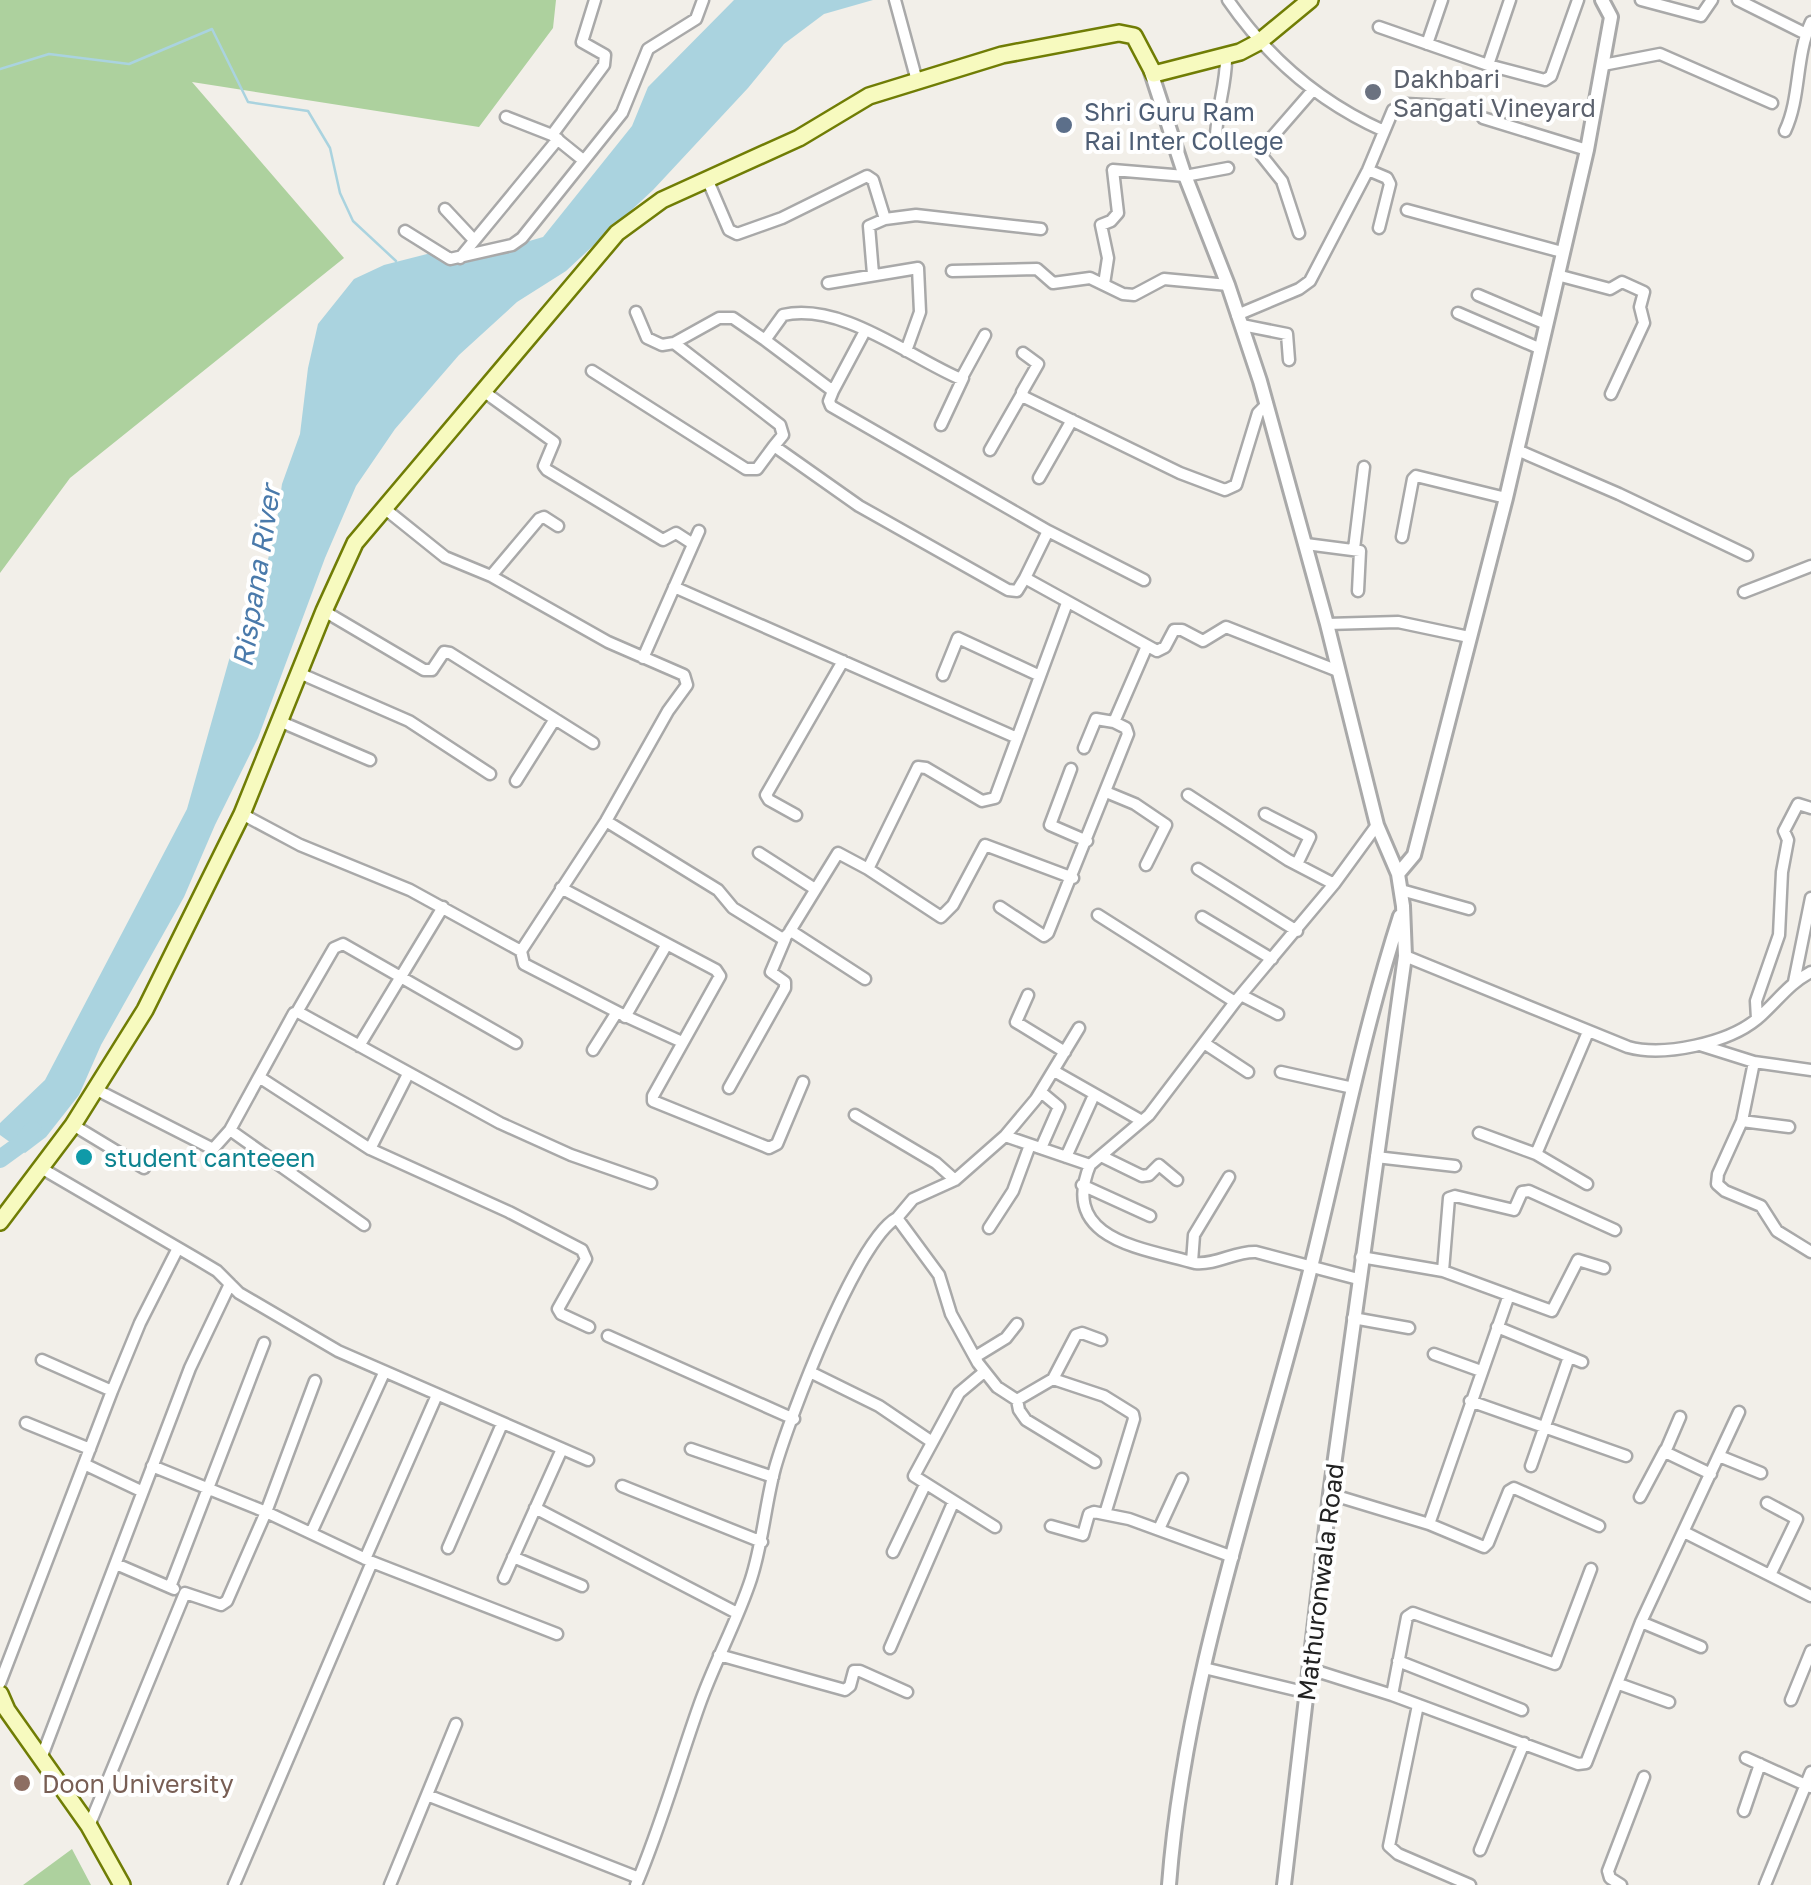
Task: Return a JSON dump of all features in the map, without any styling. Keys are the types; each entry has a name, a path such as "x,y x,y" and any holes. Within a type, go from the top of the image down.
{"main road":[{"path":"0,1222 73,1125 146,1010 242,814 324,610 356,542 617,233 662,200 799,138 869,96 1002,55 1118,33 1134,36 1152,72 1226,56 1260,42 1310,0"},
{"path":"0,1694 7,1710 90,1826 122,1885"}],"street":[{"path":"459,258 555,137 604,65 601,50 582,42 595,0"},
{"path":"405,231 445,256 459,258 516,243 622,113 648,49 696,19 704,0"},
{"path":"895,0 916,81"},
{"path":"1228,0 1260,42 1312,90 1342,111 1384,131"},
{"path":"1426,44 1442,0"},
{"path":"1488,66 1510,0"},
{"path":"1379,27 1488,66 1548,80 1578,0"},
{"path":"1642,0 1701,16 1712,0"},
{"path":"1738,0 1763,16 1806,34"},
{"path":"1763,16 1769,0"},
{"path":"1398,874 1414,854 1506,498 1587,150 1612,17 1607,2"},
{"path":"1785,130 1792,114 1795,84 1811,22"},
{"path":"1603,65 1660,54 1772,103"},
{"path":"1216,142 1216,113 1226,76 1226,56"},
{"name":"Mathuronwala Road","path":"1152,72 1267,404 1328,624 1377,824 1398,874 1403,906 1405,956 1358,1279 1284,1885"},
{"path":"1299,233 1282,182 1262,156 1266,144 1312,90"},
{"path":"1240,320 1310,281 1368,170 1389,116 1398,106 1444,106"},
{"path":"506,117 555,137 583,160"},
{"path":"1483,118 1587,150"},
{"path":"1104,284 1108,258 1100,225 1118,213 1113,171 1185,176 1228,168"},
{"path":"1368,170 1387,178 1390,184 1379,228"},
{"path":"708,181 733,234 782,218 867,176 873,180 885,219"},
{"path":"445,208 474,240"},
{"path":"1407,210 1562,252"},
{"path":"873,274 869,226 885,219 916,215 1041,229"},
{"path":"828,283 918,268 920,312 906,351"},
{"path":"952,270 1030,269 1042,272 1053,283 1090,278 1122,294 1134,295 1164,279 1228,285"},
{"path":"1558,275 1610,289 1622,282 1644,292 1640,307 1644,323 1611,394"},
{"path":"1478,295 1546,324"},
{"path":"636,312 648,338 662,345 674,344 719,318 738,321 833,391"},
{"path":"765,340 778,320 789,314 828,315 963,378"},
{"path":"1458,314 1541,348"},
{"path":"1240,320 1287,334 1289,360"},
{"path":"864,331 833,391 831,406 1048,531 1144,580"},
{"path":"940,425 985,335"},
{"path":"592,371 750,472 758,469 783,434 780,425 674,344"},
{"path":"990,450 1038,364 1024,353"},
{"path":"482,391 554,442 544,466 547,470 663,540 674,533 693,544"},
{"path":"1022,394 1180,473 1228,491 1236,485 1258,414 1267,404"},
{"path":"1038,478 1072,420"},
{"path":"774,446 859,506 1008,590 1017,592 1048,531"},
{"path":"1517,450 1747,555"},
{"path":"1354,549 1364,467"},
{"path":"1402,537 1412,479 1416,476 1506,498"},
{"path":"384,508 445,557 684,675 687,685 521,951 524,964 682,1042"},
{"path":"490,576 539,519 544,517 558,526"},
{"path":"643,658 699,531"},
{"path":"1306,544 1361,553 1358,590"},
{"path":"1744,592 1811,566"},
{"path":"1025,578 1147,646 1162,650 1174,630 1203,641 1226,627 1338,671"},
{"path":"674,587 1015,736"},
{"path":"868,869 914,770 926,768 982,801 992,801 1066,603"},
{"path":"324,610 424,670 432,670 444,652 450,653 592,742"},
{"path":"1328,624 1398,622 1469,637"},
{"path":"944,675 958,638 1038,675"},
{"path":"1114,722 1147,646"},
{"path":"796,815 766,795 843,662"},
{"path":"299,673 410,721 490,774"},
{"path":"516,781 555,719"},
{"path":"1000,907 1046,936 1088,841 1128,734 1126,728 1096,719 1084,748"},
{"path":"280,722 370,760"},
{"path":"1071,769 1050,825 1088,841"},
{"path":"1106,792 1144,809 1166,825 1146,865"},
{"path":"1188,795 1334,884"},
{"path":"1756,1019 1756,1002 1779,935 1788,840 1784,831 1798,804 1811,808"},
{"path":"242,814 300,844 374,873 521,951"},
{"path":"1265,814 1310,837 1296,864"},
{"path":"606,820 718,890 733,908 864,979"},
{"path":"1358,1279 1256,1252 1206,1264 1116,1240 1101,1231 1085,1210 1082,1185 1090,1165 1142,1121 1238,998 1297,931 1377,824"},
{"path":"729,1088 785,988 785,982 771,972 787,935 838,853 941,917 953,904 986,845 1072,878"},
{"path":"759,853 815,889"},
{"path":"1198,869 1297,931"},
{"path":"561,888 716,970 720,976 652,1096 653,1101 765,1148 776,1144 803,1082"},
{"path":"1401,890 1470,909"},
{"path":"1794,982 1811,898"},
{"path":"1168,1885 1173,1827 1204,1668 1403,906"},
{"path":"359,1046 442,907"},
{"path":"1098,914 1238,998 1278,1014"},
{"path":"1202,917 1272,959"},
{"path":"97,1090 208,1148 220,1145 334,948 340,944 516,1043"},
{"path":"593,1050 667,944"},
{"path":"1405,956 1641,1050 1699,1044 1756,1019 1794,982 1811,972"},
{"path":"1028,996 1016,1022 1065,1052"},
{"path":"296,1012 546,1145 651,1183"},
{"path":"427,1794 638,1882 762,1542 773,1477 810,1372 842,1298 883,1226 897,1218 921,1193 954,1180 1005,1136 1041,1092 1079,1028"},
{"path":"1536,1154 1588,1032"},
{"path":"1204,1043 1248,1072"},
{"path":"1699,1044 1754,1062 1811,1070"},
{"path":"1754,1062 1742,1121 1717,1184 1761,1206 1777,1231 1808,1250 1811,1235"},
{"path":"1054,1071 1142,1121"},
{"path":"1281,1072 1353,1088"},
{"path":"370,1149 408,1074"},
{"path":"259,1076 370,1149 510,1212 582,1250 586,1259 558,1309 588,1326"},
{"path":"990,1228 1059,1107 1041,1092"},
{"path":"1066,1157 1094,1095"},
{"path":"855,1115 936,1163 954,1180"},
{"path":"1742,1121 1789,1128"},
{"path":"73,1125 144,1168"},
{"path":"230,1130 364,1225"},
{"path":"1479,1133 1536,1154 1586,1184"},
{"path":"1005,1136 1090,1165"},
{"path":"1101,1156 1142,1176 1159,1165 1177,1180"},
{"path":"1376,1156 1455,1166"},
{"path":"41,1168 217,1272 302,1330 384,1373 588,1460"},
{"path":"1192,1262 1194,1235 1228,1177"},
{"path":"1082,1185 1150,1216"},
{"path":"1443,1270 1452,1196 1514,1210 1522,1192 1529,1191 1615,1230"},
{"path":"897,1218 939,1276 952,1314 984,1372 997,1387 1018,1400"},
{"path":"0,1684 112,1391 140,1323 178,1248"},
{"path":"1361,1257 1443,1270 1552,1311 1578,1260 1604,1268"},
{"path":"42,1756 190,1368 230,1284"},
{"path":"1429,1524 1510,1294"},
{"path":"1353,1318 1409,1328"},
{"path":"975,1357 1006,1338 1017,1324"},
{"path":"1497,1327 1582,1362"},
{"path":"1018,1400 1052,1379 1076,1335 1082,1333 1101,1340"},
{"path":"608,1336 794,1419"},
{"path":"170,1587 264,1343"},
{"path":"1434,1354 1481,1371"},
{"path":"1531,1466 1570,1357"},
{"path":"42,1360 112,1391"},
{"path":"810,1372 878,1406 932,1442"},
{"path":"984,1372 959,1393 914,1476 995,1527"},
{"path":"311,1533 384,1373"},
{"path":"1052,1379 1104,1396 1133,1414 1125,1456 1105,1514"},
{"path":"116,1564 212,1603 221,1605 227,1601 266,1512 315,1380"},
{"path":"234,1885 437,1395"},
{"path":"1018,1400 1026,1420 1094,1462"},
{"path":"1470,1402 1626,1456"},
{"path":"1310,1669 1392,1694 1578,1764 1586,1763 1642,1622 1739,1412"},
{"path":"1640,1497 1680,1417"},
{"path":"26,1423 90,1449"},
{"path":"448,1548 502,1424"},
{"path":"504,1578 562,1449"},
{"path":"690,1449 773,1477"},
{"path":"1665,1450 1711,1474"},
{"path":"1719,1456 1761,1473"},
{"path":"84,1464 142,1491"},
{"path":"152,1466 266,1512 368,1561 557,1634"},
{"path":"1159,1529 1182,1479"},
{"path":"622,1486 762,1542"},
{"path":"892,1552 925,1486"},
{"path":"1330,1494 1429,1524 1484,1547 1514,1488 1599,1526"},
{"path":"890,1648 953,1503"},
{"path":"1767,1503 1797,1519 1770,1575"},
{"path":"535,1508 738,1613"},
{"path":"1051,1526 1083,1535 1090,1512 1105,1514 1233,1557"},
{"path":"1684,1532 1811,1596"},
{"path":"513,1557 582,1586"},
{"path":"1392,1694 1408,1617 1413,1613 1556,1664 1591,1569"},
{"path":"90,1826 185,1593"},
{"path":"1642,1622 1701,1647"},
{"path":"1790,1700 1811,1651"},
{"path":"718,1655 845,1690 854,1671 860,1670 907,1692"},
{"path":"1398,1662 1522,1710"},
{"path":"1204,1668 1308,1693"},
{"path":"1619,1684 1669,1702"},
{"path":"1418,1705 1390,1846 1398,1854 1470,1885"},
{"path":"390,1885 456,1724"},
{"path":"1480,1850 1524,1744"},
{"path":"1746,1758 1808,1786"},
{"path":"1744,1811 1760,1764"},
{"path":"1766,1885 1811,1772"},
{"path":"1621,1885 1610,1878 1608,1870 1644,1777"}],"green space":[{"path":"0,0 556,0 553,28 479,127 192,82 344,258 70,478 0,573"},
{"path":"72,1849 91,1885 23,1885"}],"water":[{"path":"734,0 873,0 824,14 784,44 653,190 566,271 517,302 459,355 395,429 356,486 258,738 184,897 101,1045 79,1095 46,1137 25,1153 0,1135 0,1123 45,1080 187,809 229,660 257,599 275,534 282,484 300,434 318,324 354,279 384,265 431,253 447,265 543,237 632,126 648,87"}],"waterway":[{"path":"0,69 49,54 129,64 212,29 248,102 308,111 330,148 340,193 353,221 396,261"},
{"name":"Rispana River","path":"0,1159 33,1130"}],"place":[{"name":"Dakhbari Sangati Vineyard","path":"1373,92"},
{"name":"Shri Guru Ram Rai Inter College","path":"1064,125"},
{"name":"student canteeen","path":"84,1157"},
{"name":"Doon University","path":"22,1783"}]}
